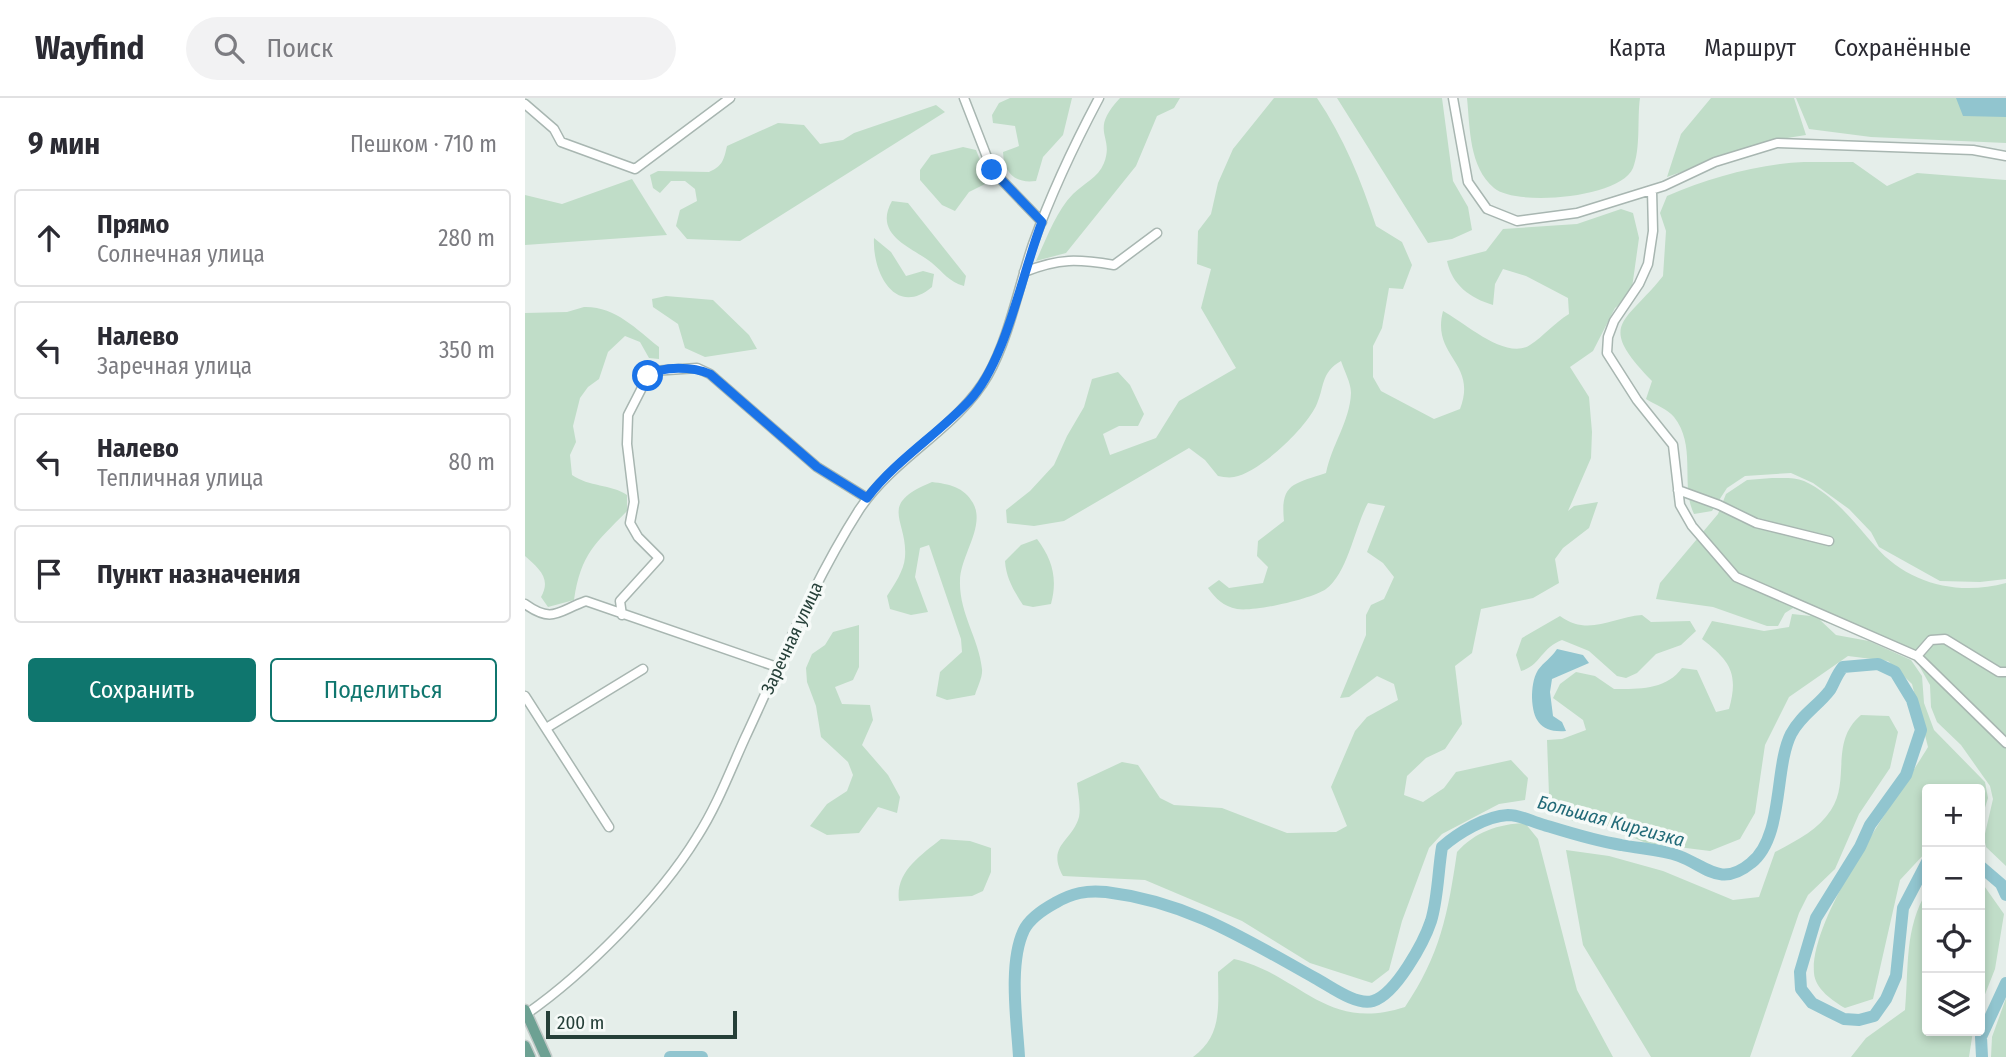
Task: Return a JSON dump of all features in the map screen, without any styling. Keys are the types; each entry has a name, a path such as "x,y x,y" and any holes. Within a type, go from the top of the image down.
{"main road":[{"path":"526,1013 546,1057"},
{"path":"525,1046 530,1057"}],"street":[{"path":"964,98 992,170 1042,222"},
{"name":"Заречная улица","path":"526,1013 605,947 646,905 690,847 725,786 817,584 867,498 882,479 970,401 989,374 1042,222 1073,148 1099,98"},
{"path":"1453,98 1468,182 1487,209 1517,220 1577,214 1652,190 1715,162 1777,143 1962,149 2006,156"},
{"path":"525,104 554,129 561,142 635,169 726,99"},
{"path":"1652,190 1653,231 1649,264 1614,321 1608,337 1607,353 1637,400 1673,445 1680,505 1692,526 1737,577 1917,656 2006,743"},
{"path":"1024,272 1053,261 1076,259 1114,265 1157,233"},
{"path":"622,615 620,601 659,558 638,537 630,523 634,502 627,444 628,415 648,376 653,372 697,368 710,374 817,467 867,498"},
{"path":"1678,490 1719,505 1756,523 1829,541"},
{"path":"525,604 539,614 549,616 586,601 777,667"},
{"path":"1917,656 1931,640 1945,639 1999,672 2006,672"},
{"path":"548,727 643,668"},
{"path":"525,696 548,727 609,827"}],"green space":[{"path":"1010,98 1072,98 1063,135 1043,157 1036,181 1017,179 1006,166 1003,152 1019,146 1015,126 993,123 992,115 999,103"},
{"path":"1120,98 1180,98 1174,108 1157,116 1136,166 1066,253 1036,261 1061,209 1104,163 1107,146 1104,126 1111,109"},
{"path":"1274,98 1317,98 1351,160 1376,226 1402,242 1412,265 1403,289 1389,288 1382,328 1373,346 1373,377 1381,391 1434,419 1460,409 1464,393 1459,369 1443,339 1443,311 1497,344 1520,349 1530,345 1569,314 1568,298 1526,276 1503,269 1495,284 1493,305 1485,302 1458,284 1447,261 1486,251 1503,229 1577,224 1621,209 1633,213 1639,238 1631,295 1615,308 1593,351 1570,367 1589,397 1592,432 1591,458 1568,511 1574,506 1598,502 1589,528 1563,548 1555,559 1559,583 1533,598 1481,609 1472,653 1455,666 1462,724 1445,749 1426,758 1407,776 1404,795 1423,802 1444,788 1456,772 1511,760 1528,778 1525,800 1499,804 1442,834 1429,848 1402,921 1389,970 1372,983 1310,963 1242,921 1145,880 1063,876 1057,857 1079,817 1077,783 1122,762 1138,765 1160,798 1174,805 1222,808 1287,833 1336,832 1347,826 1331,787 1355,731 1367,717 1398,700 1394,684 1377,676 1349,697 1340,698 1366,635 1366,615 1371,605 1384,599 1394,577 1383,563 1367,552 1385,506 1368,503 1346,561 1334,582 1319,593 1283,604 1237,609 1217,599 1208,588 1219,580 1229,588 1263,583 1268,567 1257,556 1258,541 1284,521 1284,499 1291,487 1326,473 1344,423 1351,393 1341,361 1329,370 1316,406 1302,427 1268,459 1244,473 1232,477 1218,476 1205,460 1189,448 1064,521 1034,526 1007,523 1006,510 1030,491 1054,465 1084,407 1092,379 1118,372 1130,385 1144,414 1138,426 1119,426 1103,434 1110,455 1156,438 1179,401 1236,368 1201,308 1211,269 1197,264 1198,231 1211,214 1218,183 1233,149"},
{"path":"1337,98 1442,98 1453,181 1468,207 1472,230 1452,239 1428,243"},
{"path":"1467,98 1640,98 1637,152 1633,168 1624,178 1590,193 1544,198 1506,194 1494,188 1486,179 1475,158"},
{"path":"1711,98 1794,98 1806,135 1769,141 1667,177 1681,134"},
{"path":"1796,98 2006,98 2006,143 1871,137 1809,129"},
{"path":"936,105 945,112 740,241 687,239 676,226 680,210 697,201 695,189 685,181 671,181 660,193 653,188 650,175 658,171 709,172 722,162 727,146 778,123 804,125 820,144 843,140 854,133"},
{"path":"963,147 976,150 989,182 969,192 955,211 942,205 920,180 920,170 931,155"},
{"path":"1804,162 1853,162 1887,186 1917,173 2006,180 2006,579 1980,582 1940,581 1879,547 1871,532 1849,509 1813,483 1791,473 1745,476 1727,488 1712,511 1694,514 1688,491 1687,453 1681,428 1672,414 1646,399 1652,381 1625,347 1621,335 1622,325 1663,276 1666,231 1660,213 1667,196 1734,173"},
{"path":"632,179 667,235 525,245 525,195 562,204"},
{"path":"892,201 908,203 966,276 964,286 950,279 891,232 887,213"},
{"path":"874,238 891,252 906,276 923,271 934,274 932,287 919,295 907,297 888,287 877,264"},
{"path":"666,296 713,300 749,335 757,349 705,357 685,348 678,324 653,307 652,299"},
{"path":"584,307 606,310 625,320 659,347 659,359 649,358 640,342 625,336 608,352 599,379 588,387 580,398 573,426 576,442 570,455 572,475 586,482 621,491 627,495 627,511 606,532 585,560 574,600 548,607 541,597 545,584 542,574 525,556 525,313 567,312"},
{"path":"1788,478 1804,481 1815,487 1843,510 1888,559 1918,578 1952,587 1988,587 2006,583 2006,866 1986,847 1985,842 1993,799 1990,786 1961,745 1937,722 1931,707 1930,685 1912,653 1820,620 1836,635 1869,641 1911,660 1922,676 1924,703 1934,730 1985,782 1988,798 1985,808 1985,784 1922,784 1922,856 1900,880 1873,999 1845,1008 1830,998 1815,979 1816,950 1825,922 1858,858 1928,747 1912,684 1888,661 1848,656 1789,697 1765,745 1755,813 1740,839 1710,851 1646,843 1607,826 1573,821 1554,809 1549,795 1547,740 1562,739 1586,730 1583,720 1553,698 1560,684 1576,672 1595,676 1614,689 1623,689 1660,684 1668,681 1682,668 1697,670 1716,712 1729,709 1733,686 1730,669 1719,654 1702,639 1712,621 1764,631 1789,627 1792,614 1811,616 1793,608 1785,613 1778,626 1767,626 1713,607 1656,599 1660,583 1718,514 1726,494 1747,480"},
{"path":"932,482 961,490 973,503 976,512 975,531 960,581 963,604 980,658 982,675 975,695 947,700 936,696 940,672 962,652 961,639 929,545 920,548 915,577 928,612 911,615 890,609 887,596 901,573 905,557 900,506 915,490"},
{"path":"1037,539 1050,561 1054,586 1051,604 1033,607 1023,605 1009,579 1005,561 1021,545"},
{"path":"1642,615 1651,622 1690,621 1696,631 1681,645 1656,654 1637,673 1626,678 1617,676 1589,651 1562,640 1521,671 1516,655 1522,638 1560,616 1581,625 1591,625"},
{"path":"859,625 859,667 853,680 835,687 842,704 870,705 873,720 862,745 888,775 900,797 897,813 878,807 859,833 827,835 810,826 827,804 847,791 853,775 848,762 821,737 806,668 812,654 825,645 833,632"},
{"path":"1861,715 1889,716 1898,732 1890,768 1859,814 1835,869 1808,895 1799,913 1750,1057 1651,1057 1583,945 1566,850 1609,856 1663,871 1733,900 1759,897 1775,852 1813,829 1831,810 1840,786 1846,737"},
{"path":"1525,823 1538,839 1577,990 1613,1057 1193,1057 1210,1039 1217,1019 1218,972 1234,959 1257,966 1333,1007 1354,1013 1377,1013 1405,1007 1427,970 1441,933 1457,852 1471,839 1488,830"},
{"path":"941,839 970,841 991,848 991,872 983,891 972,896 899,901 901,881 905,873 917,858"},
{"path":"1985,887 2004,914 1995,969 1985,994"},
{"path":"1922,901 1922,1036 1972,1036 1969,1057 1851,1057 1866,1038 1905,1010 1911,934"},
{"path":"2006,998 2006,1057 1991,1057 1992,1037"}],"water":[{"path":"1956,98 2006,98 2006,117 1963,116"},
{"path":"1557,649 1583,655 1589,663 1552,679 1550,692 1553,716 1562,722 1566,731 1550,730 1540,724 1534,713 1532,698 1536,673"}],"waterway":[{"name":"Большая Киргизка","path":"1019,1057 1015,1010 1019,943 1027,926 1046,908 1080,893 1099,891 1136,897 1190,913 1240,936 1343,994 1366,1002 1382,996 1391,988 1422,941 1431,921 1437,894 1442,847 1464,831 1491,818 1517,816 1592,839 1658,850 1689,860 1714,873 1731,874 1740,870 1751,863 1769,837 1782,765 1791,734 1830,690 1843,667 1878,664 1895,672 1912,700 1921,730 1906,775 1870,825 1860,847 1816,918 1800,972 1801,989 1812,1003 1844,1019 1859,1020 1874,1016 1886,999 1896,976 1903,908 1922,872"},
{"name":"Большая Киргизка","path":"1985,870 2001,884 2006,895"},
{"name":"Большая Киргизка","path":"1982,1057 1981,1037 2006,983"},
{"name":"Большая Киргизка","path":"670,1057 702,1057"}],"route":[{"path":"648,376 653,372 697,368 710,374 817,467 867,498 882,479 970,401 989,374 1042,222 992,170"}]}
